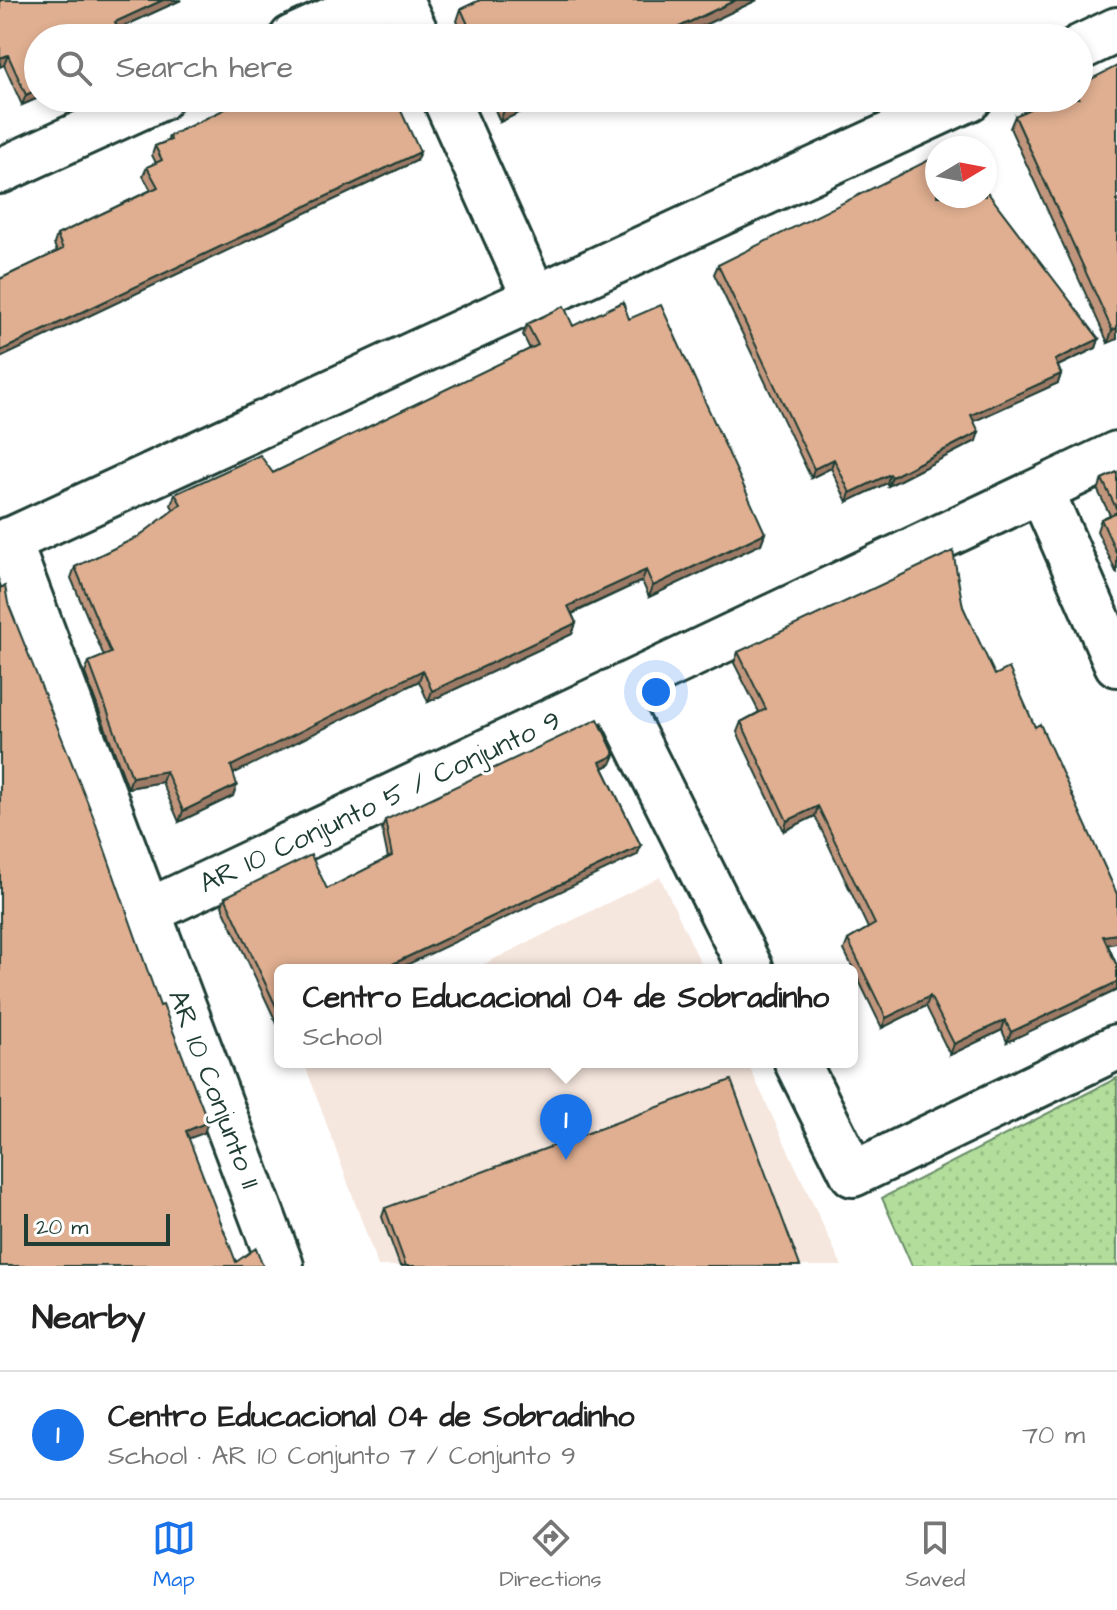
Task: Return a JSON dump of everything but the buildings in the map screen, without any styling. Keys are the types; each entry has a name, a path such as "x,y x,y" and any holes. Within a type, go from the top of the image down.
{"street":[{"path":"323,24 375,0"},
{"path":"400,0 411,24"},
{"path":"1093,41 1117,30"},
{"path":"0,171 129,112"},
{"path":"451,112 535,298"},
{"path":"4,542 940,112"},
{"name":"AR 10 Conjunto 5 / Conjunto 9","path":"147,912 1117,454"},
{"path":"1041,490 1117,664"},
{"name":"AR 10 Conjunto 11","path":"4,542 281,1266"},
{"path":"612,692 748,964"},
{"path":"800,1068 853,1174 1117,1047"}],"shaded area":[{"path":"660,877 701,964 484,964"},
{"path":"306,1068 750,1068 842,1266 378,1266"}],"green space":[{"path":"1117,1078 1117,1266 912,1266 882,1198"}],"place":[{"name":"Centro Educacional 04 de Sobradinho","path":"566,1160"}]}
